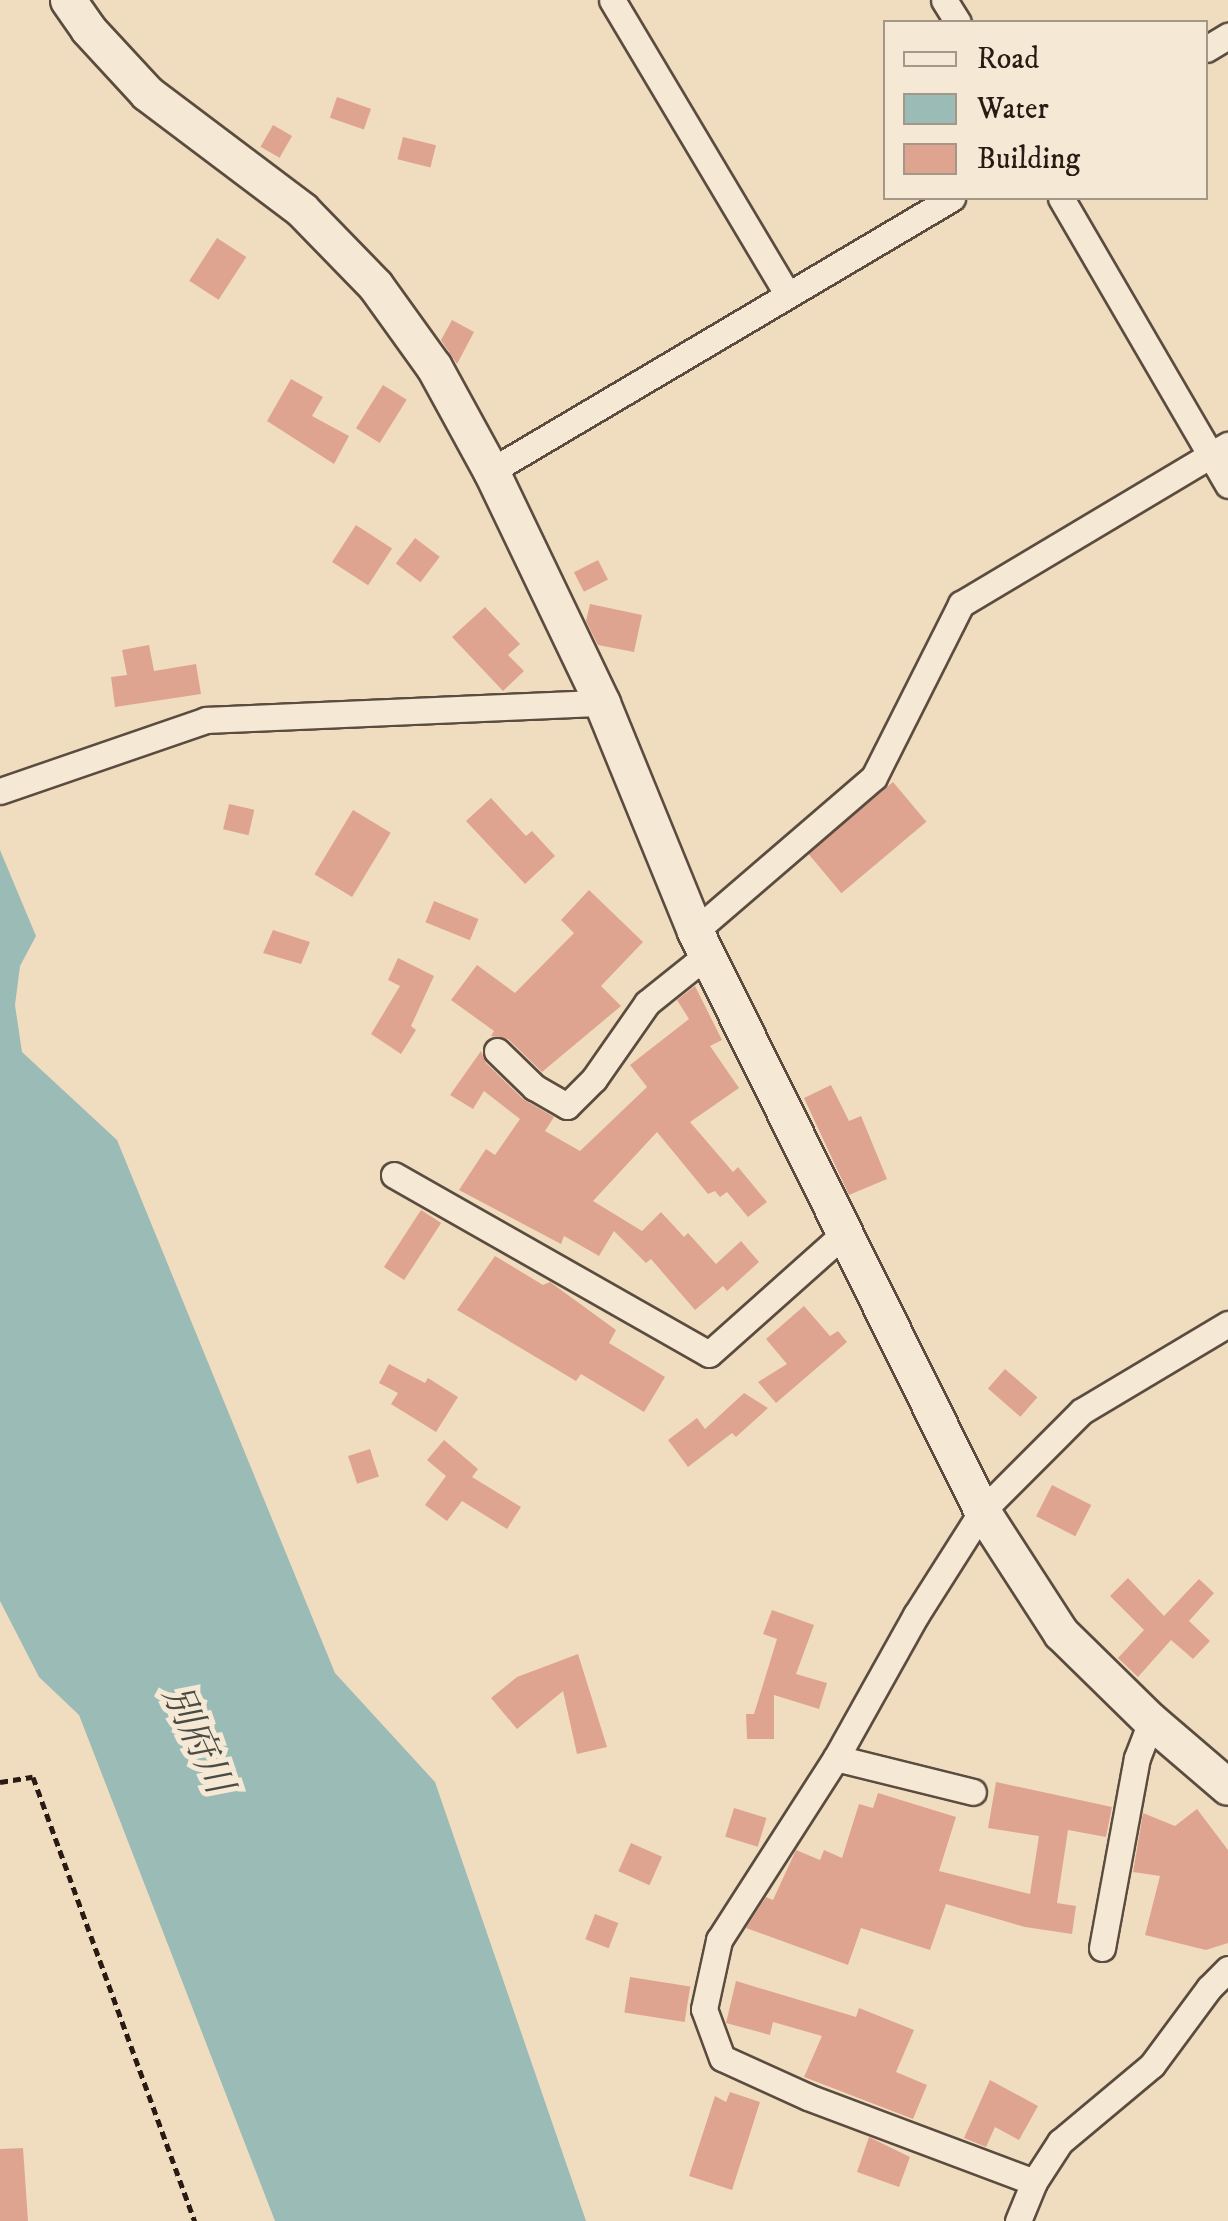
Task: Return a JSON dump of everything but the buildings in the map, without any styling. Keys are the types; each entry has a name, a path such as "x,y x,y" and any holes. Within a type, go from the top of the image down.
{"street":[{"path":"68,0 88,29 148,92 302,210 375,285 434,367 491,471 602,703 701,943 982,1511 1062,1633 1151,1721 1228,1787"},
{"path":"612,0 786,292"},
{"path":"491,471 786,292 948,200"},
{"path":"1062,200 1219,450 1228,486"},
{"path":"497,1050 534,1087 567,1106 594,1079 647,1003 701,943 874,778 961,604 1219,450"},
{"path":"0,790 206,720 602,703"},
{"path":"394,1174 709,1354 845,1234"},
{"path":"1034,2182 808,2097 722,2058 704,2009 719,1940 836,1758 916,1615 982,1511 1082,1410 1228,1324"},
{"path":"1102,1948 1137,1758 1151,1721"},
{"path":"836,1758 972,1792"},
{"path":"1018,2221 1034,2182 1060,2142 1152,2064 1209,1988 1228,1970"}],"path":[{"path":"0,1782 33,1777 195,2221"}],"water":[{"name":"別府川","path":"0,850 36,936 20,966 15,1005 22,1052 117,1140 335,1673 435,1782 586,2221 275,2221 79,1715 39,1677 0,1601"}]}
